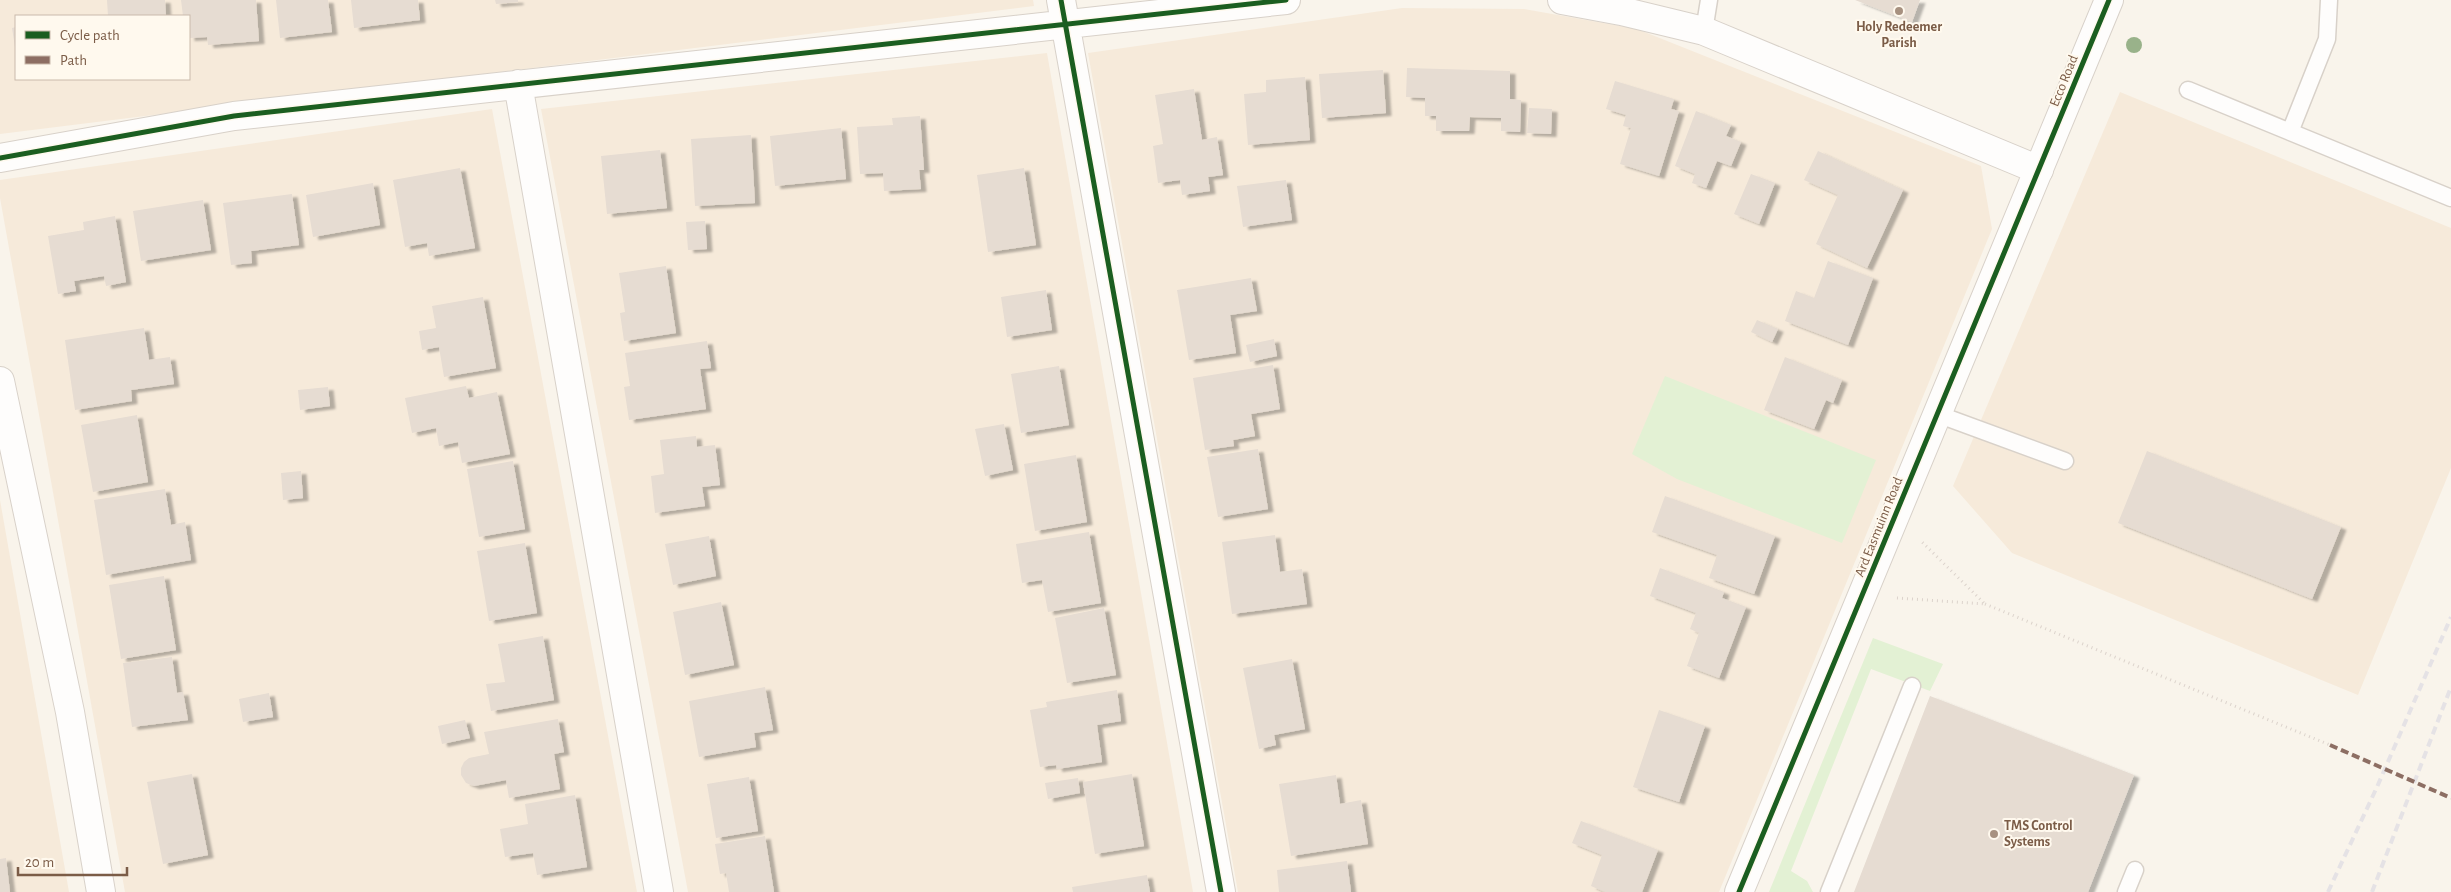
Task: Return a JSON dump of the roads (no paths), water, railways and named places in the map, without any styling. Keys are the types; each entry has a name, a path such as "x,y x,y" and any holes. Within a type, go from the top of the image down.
{"street":[{"path":"0,158 234,116 518,84 1063,12 1286,0"},
{"path":"1562,0 1621,11 1704,31 2039,170"},
{"name":"Ecco Road","path":"2039,170 2109,0"},
{"path":"1063,12 1221,892"},
{"path":"518,84 659,892"},
{"name":"Ard Easmuinn Road","path":"1739,892 2039,170"},
{"path":"0,381 70,712 100,892"}],"lane":[{"path":"1704,31 1709,0"},
{"path":"2290,132 2327,39 2329,0"},
{"path":"2188,90 2451,198"},
{"path":"1938,414 2064,461"},
{"path":"1829,892 1912,686"},
{"path":"2126,892 2135,870"}],"railway":[{"path":"2328,892 2377,787 2451,617"},
{"path":"2372,892 2451,687"}],"place":[{"name":"Holy Redeemer Parish","path":"1899,11"},
{"name":"TMS Control Systems","path":"1994,834"}]}
